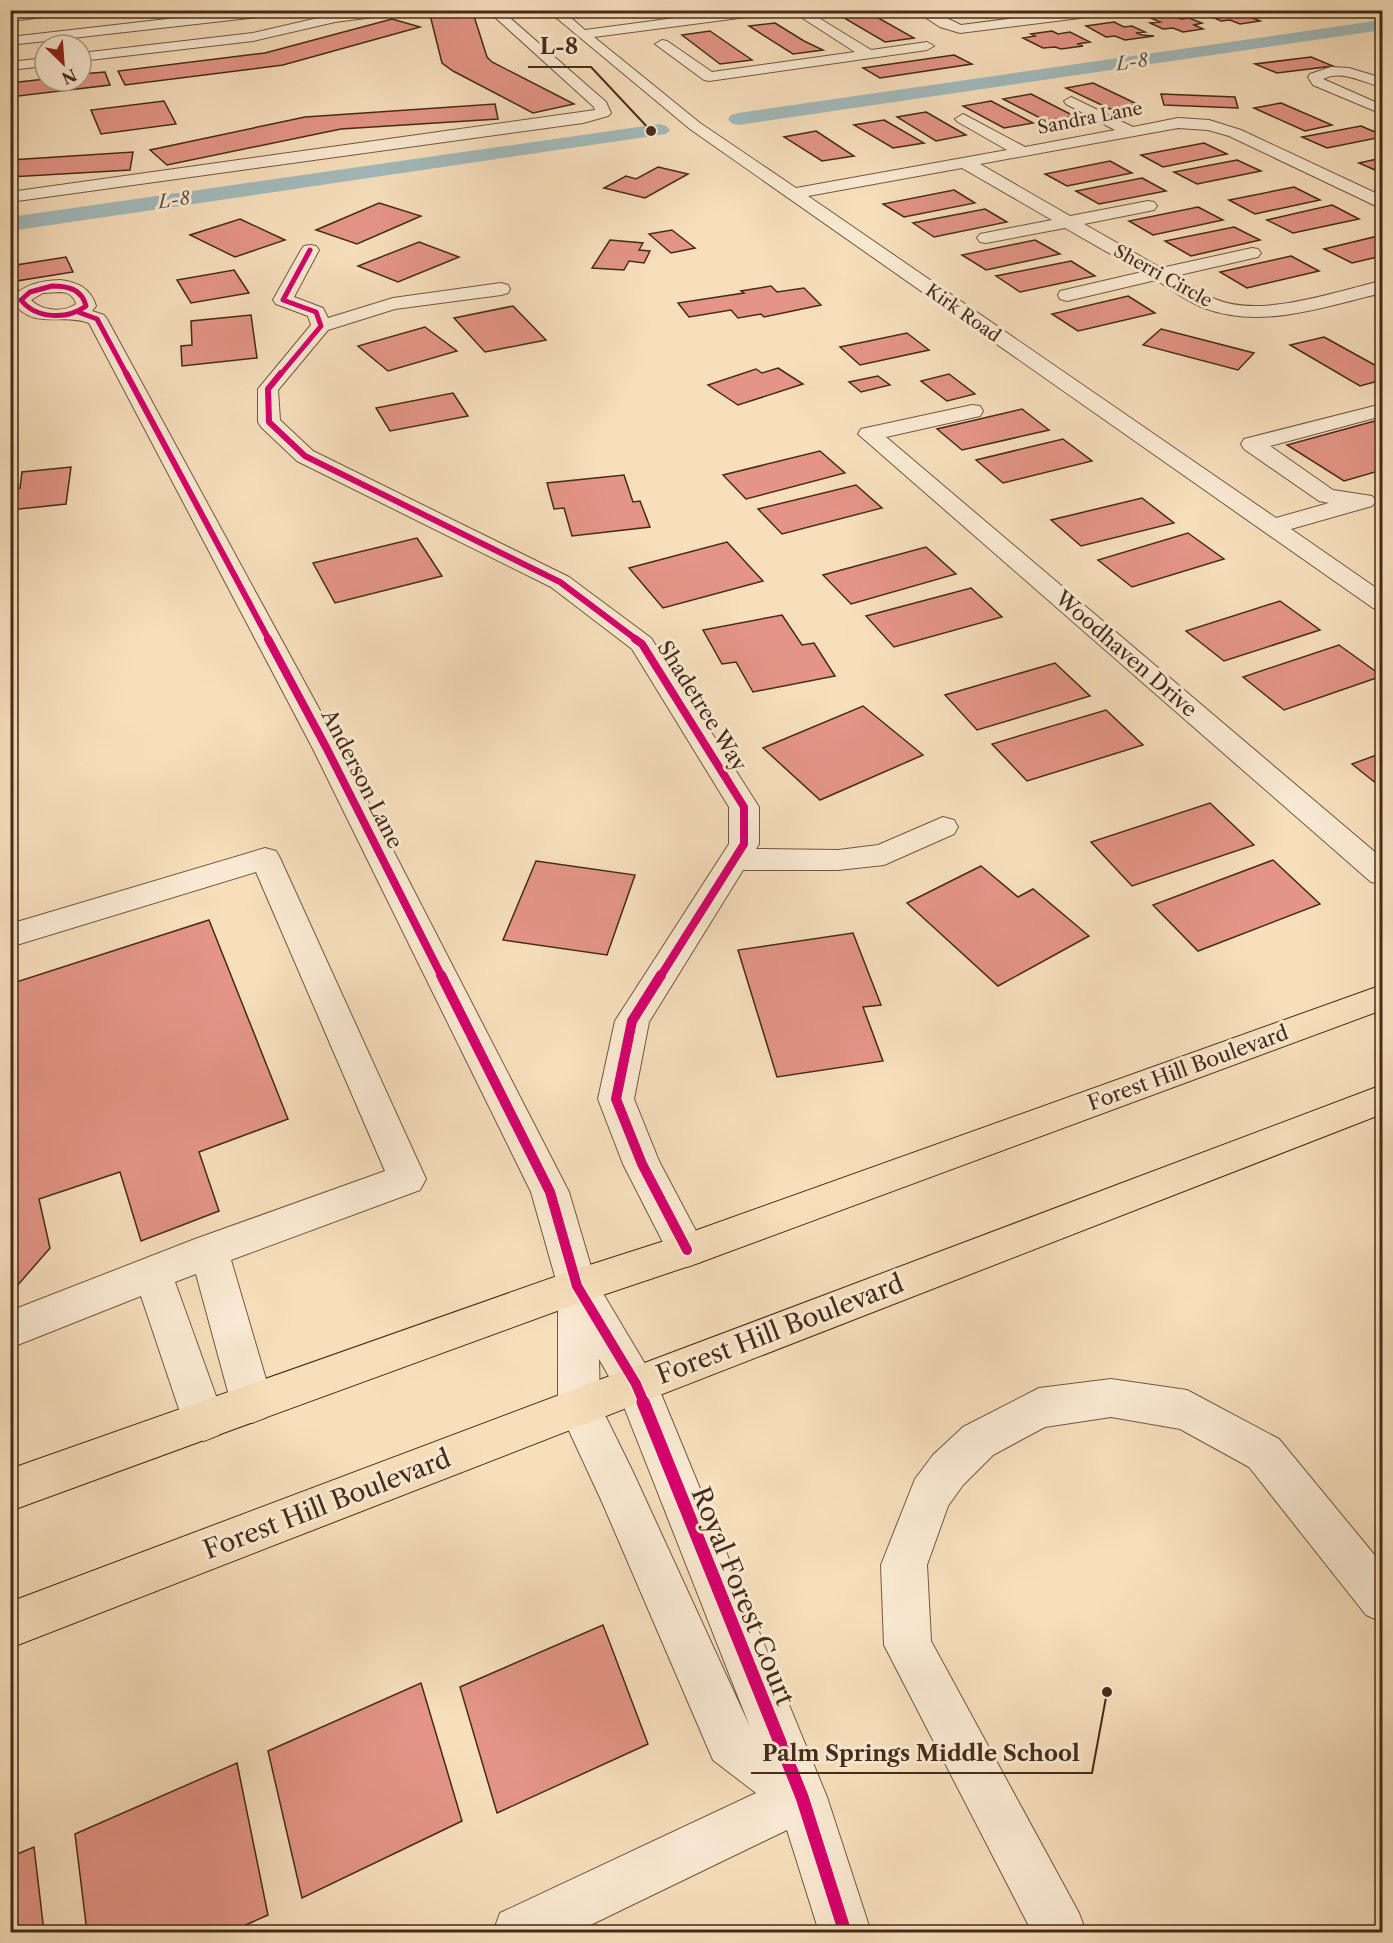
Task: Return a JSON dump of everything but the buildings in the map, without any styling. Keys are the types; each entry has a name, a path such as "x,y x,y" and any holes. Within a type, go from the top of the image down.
{"main road":[{"name":"Forest Hill Boulevard","path":"10,1490 577,1286 687,1250 1383,997"},
{"name":"Forest Hill Boulevard","path":"10,1625 636,1384 1381,1103"}],"street":[{"path":"79,33 106,24 283,10"},
{"path":"93,56 253,37 335,18 397,10"},
{"path":"10,197 583,118 603,113 601,105 493,10"},
{"name":"Kirk Road","path":"553,10 695,126 1383,603"},
{"path":"583,34 770,10"},
{"path":"795,10 868,54"},
{"path":"920,10 945,24 960,29 1112,10"},
{"path":"10,17 68,11 76,33"},
{"path":"106,24 118,53"},
{"path":"10,41 33,39"},
{"path":"662,45 709,77 927,46"},
{"path":"10,66 33,63"},
{"path":"1382,83 1373,78 1343,72 1320,74 1315,77 1318,82 1383,110"},
{"path":"1358,100 1359,96 1382,83"},
{"path":"1071,101 1129,131"},
{"path":"963,119 1021,151"},
{"name":"Sandra Lane","path":"793,194 1178,123 1223,129 1383,202"},
{"name":"Sherri Circle","path":"964,162 1156,275 1210,304 1247,312 1284,310 1383,287"},
{"path":"986,238 1148,206"},
{"path":"310,250 283,300 316,312 321,327 393,304 501,288"},
{"path":"1066,295 1252,254"},
{"name":"Anderson Lane","path":"78,312 98,319 327,749 550,1192 577,1286"},
{"name":"Shadetree Way","path":"321,327 268,389 269,423 305,456 560,582 642,644 744,807 744,844 632,1021 616,1099 642,1164 687,1250"},
{"path":"1376,503 1327,495 1252,444 1383,410"},
{"name":"Woodhaven Drive","path":"972,411 869,434 1383,874"},
{"path":"1272,526 1376,503"},
{"path":"735,859 838,860 884,855 944,827"},
{"path":"10,936 265,858 407,1179 209,1251 10,1330"},
{"path":"209,1251 252,1403"},
{"path":"153,1274 204,1420"},
{"path":"519,1932 802,1797 730,1743 618,1487 579,1407 577,1286"},
{"name":"Royal Forest Court","path":"577,1286 636,1384 802,1797 845,1932"},
{"path":"1060,1932 908,1645 904,1565 931,1494 948,1470 978,1441 1039,1408 1111,1398 1187,1410 1264,1453 1383,1599"}],"waterway":[{"name":"L-8","path":"738,119 1382,25"},
{"name":"L-8","path":"10,224 659,130"}],"cycle path":[{"path":"310,250 283,300 316,312 321,326 268,389 269,422 305,456 560,582 642,644 744,807 744,844 632,1021 616,1099 642,1164 687,1250"},
{"path":"78,312 46,315 32,311 21,300 30,292 52,286 72,288 84,297 86,306 78,312 97,319 327,749 550,1192 577,1286 636,1384 802,1797 845,1932"}],"place":[{"name":"L-8","path":"651,131"},
{"name":"Palm Springs Middle School","path":"1107,1692"}]}
